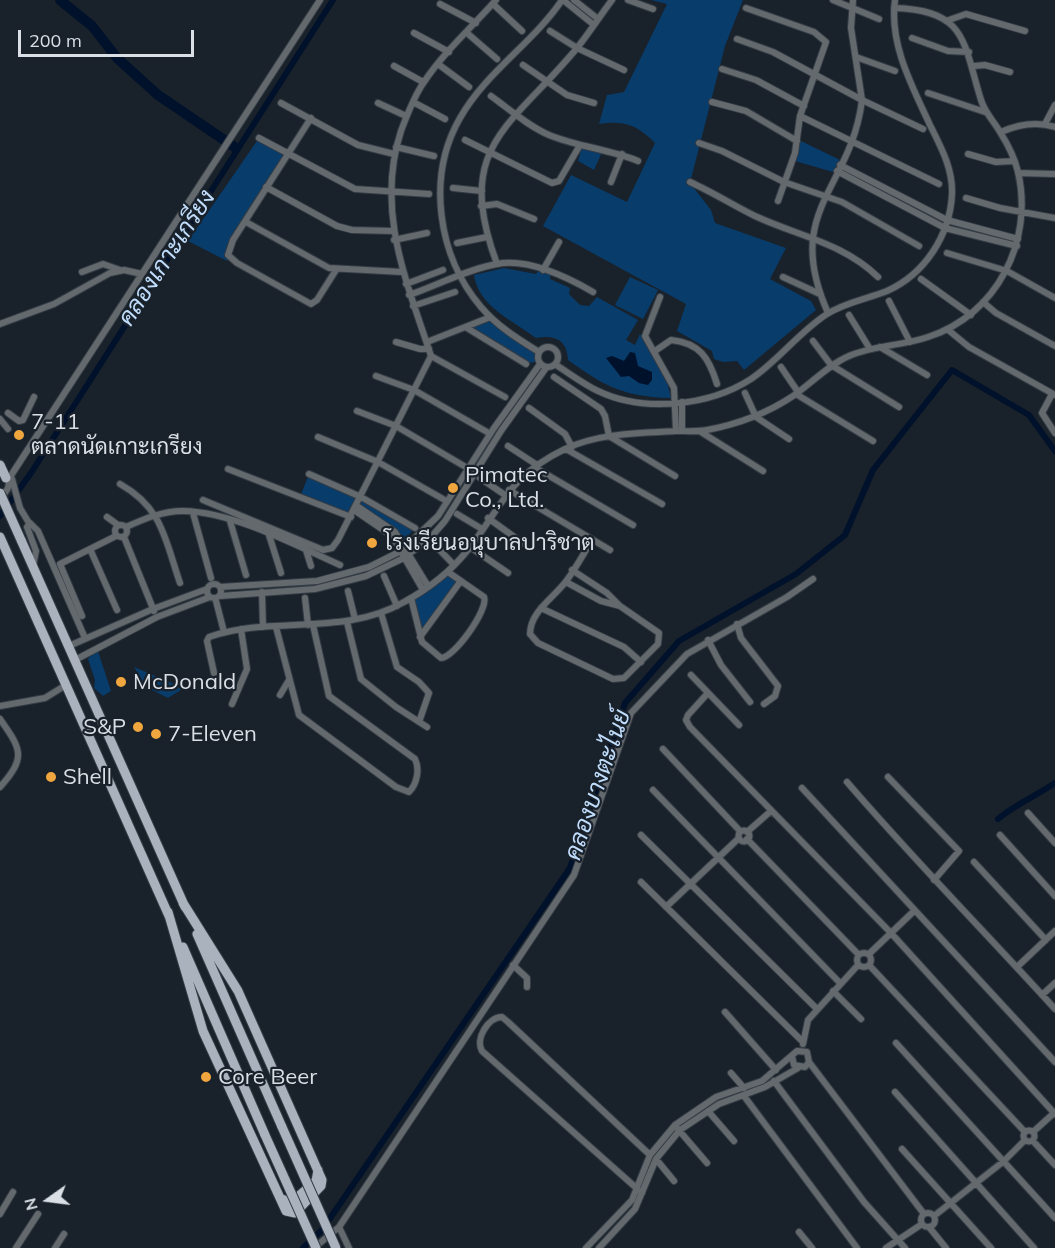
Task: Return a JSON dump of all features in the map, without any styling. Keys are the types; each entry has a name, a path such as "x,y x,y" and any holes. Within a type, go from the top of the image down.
{"main road":[{"path":"0,465 6,479"},
{"path":"0,493 336,1248"},
{"path":"0,537 315,1248"},
{"path":"168,912 202,1030 279,1197 286,1203 291,1203 316,1180 318,1170 238,992 183,903"},
{"path":"232,1014 230,1003 232,997 237,997 244,1008"},
{"path":"210,1045 207,1034 210,1030 217,1030 223,1038"}],"street":[{"path":"0,500 8,488 6,479 231,140 320,0"},
{"path":"550,0 557,7"},
{"path":"75,660 157,617 210,597 218,599 262,592 294,592 366,576 406,556 432,536 445,521 543,366 539,352 495,322 480,307 460,277 442,227 441,181 448,145 460,118 484,85 562,0 596,22"},
{"path":"574,0 596,22"},
{"path":"497,264 487,237 481,206 490,152 497,137 515,113 577,48 612,0"},
{"path":"628,0 653,9"},
{"path":"833,0 852,3 879,19"},
{"path":"203,500 323,550 333,548 354,511 431,356 402,272 393,231 391,192 395,151 406,116 423,82 494,2 522,31"},
{"path":"828,313 820,294 812,262 813,238 817,214 859,120 862,100 851,28 852,3"},
{"path":"440,4 476,23"},
{"path":"69,646 153,609 207,589 213,584 220,587 317,581 369,567 402,549 442,510 494,428 543,366 555,365 600,392 624,400 642,403 711,398 732,390 752,378 828,313 888,291 903,281 931,256 946,224 952,194 951,176 940,144 899,51 894,4 916,8 946,21 958,32 974,66 985,112 1001,132 1014,161 1018,173 1020,213 1017,243 1007,271 971,315 947,329 910,342 870,349 831,366 797,393 756,417 701,432 679,431 609,436 569,448 536,466 507,492 470,547 448,572 411,598 381,613 347,622 241,629 209,637 207,641 214,673"},
{"path":"746,8 814,32 824,39 825,46 800,116 797,141 778,201"},
{"path":"946,21 966,14 1025,31"},
{"path":"550,31 577,48 624,70"},
{"path":"414,33 449,52"},
{"path":"467,33 497,59"},
{"path":"912,38 948,51 969,52"},
{"path":"737,39 763,47 862,100 923,129"},
{"path":"856,57 895,70"},
{"path":"438,64 469,87"},
{"path":"523,64 567,95 594,103"},
{"path":"974,66 985,65 1010,72"},
{"path":"394,66 423,82"},
{"path":"722,69 756,80 804,106"},
{"path":"928,93 985,112"},
{"path":"491,96 548,135 622,154 639,161"},
{"path":"413,102 445,119"},
{"path":"712,102 746,111 797,141"},
{"path":"281,103 358,144 434,156"},
{"path":"378,103 406,116"},
{"path":"1045,124 1055,105"},
{"path":"800,116 851,138 939,184"},
{"path":"311,118 228,250 230,258 237,263 306,303 315,303 336,270"},
{"path":"1001,132 1022,125 1045,124 1055,127"},
{"path":"259,138 356,189 429,194"},
{"path":"465,140 552,183 556,183 562,177 580,145"},
{"path":"699,143 722,151 784,182 826,196 872,218 919,246"},
{"path":"611,182 622,154"},
{"path":"968,154 996,162 1014,161"},
{"path":"839,168 946,224 1017,243"},
{"path":"1018,173 1055,174"},
{"path":"690,183 756,216 847,253 878,277"},
{"path":"266,187 344,229 393,231"},
{"path":"453,188 482,191"},
{"path":"966,198 1020,213 1055,218"},
{"path":"481,206 497,204 534,219"},
{"path":"246,222 321,265 336,270 402,272"},
{"path":"394,240 427,233"},
{"path":"457,243 487,237"},
{"path":"543,270 559,242"},
{"path":"946,253 1007,271 1055,298"},
{"path":"82,272 107,264 121,270 142,274"},
{"path":"409,295 497,264 520,265 543,270 593,292"},
{"path":"0,324 54,304 92,281 121,270"},
{"path":"406,284 443,270"},
{"path":"783,278 820,294"},
{"path":"921,279 971,315"},
{"path":"413,306 454,292"},
{"path":"660,297 645,336 671,379 679,402 679,431"},
{"path":"889,301 910,342"},
{"path":"983,302 996,313 1055,346"},
{"path":"849,315 870,349"},
{"path":"396,342 420,349 488,318"},
{"path":"467,328 526,364"},
{"path":"947,329 969,347 1054,394 1042,412 1055,433"},
{"path":"655,351 671,340 700,351 708,359 717,384"},
{"path":"813,341 831,366 899,407"},
{"path":"539,352 544,347 552,348 558,357 555,365"},
{"path":"880,347 927,375"},
{"path":"431,356 505,397"},
{"path":"781,367 797,393 873,441"},
{"path":"376,376 414,390 487,432"},
{"path":"554,377 601,408 609,436 675,476"},
{"path":"745,393 756,417 789,439"},
{"path":"8,413 18,421 23,420 34,398"},
{"path":"528,408 565,434 569,448 662,504"},
{"path":"357,411 396,426 464,466"},
{"path":"0,419 8,429"},
{"path":"701,432 763,471"},
{"path":"318,437 378,462 443,499"},
{"path":"507,446 633,525"},
{"path":"228,469 354,511 388,532 402,549 425,588"},
{"path":"309,474 361,497 415,528"},
{"path":"480,478 610,550"},
{"path":"6,479 14,489 20,508 29,523 34,525 38,531 85,638"},
{"path":"120,484 141,497 156,514 180,583"},
{"path":"107,517 118,525 126,527 156,514 181,511 193,513 230,521 340,565"},
{"path":"193,513 211,578"},
{"path":"457,514 482,529"},
{"path":"488,518 524,544"},
{"path":"230,521 246,575"},
{"path":"29,523 28,530 36,551 33,566"},
{"path":"116,536 115,528 118,525"},
{"path":"124,537 127,532 126,527"},
{"path":"269,535 281,573"},
{"path":"82,616 60,567 64,560 116,536 124,537"},
{"path":"124,537 157,617"},
{"path":"572,570 607,593 620,606 653,627 660,638 658,644 624,678 614,679 531,638 530,629 541,608 566,582 572,570 592,540"},
{"path":"434,544 454,565"},
{"path":"470,547 508,573"},
{"path":"90,549 117,610"},
{"path":"306,550 311,566"},
{"path":"411,598 420,637 425,646 441,658 452,655 483,610 484,597 448,572"},
{"path":"384,576 397,606"},
{"path":"315,1248 339,1227 574,875 631,713 670,670 708,640 787,597 813,579"},
{"path":"420,637 460,582"},
{"path":"566,582 601,601 620,606"},
{"path":"220,587 218,599 224,632"},
{"path":"207,589 210,597"},
{"path":"348,591 355,619"},
{"path":"262,592 262,627"},
{"path":"276,627 299,715 396,787 409,792 414,788 418,772 416,759 329,696 305,598"},
{"path":"541,608 624,647 641,662"},
{"path":"381,613 393,660 401,672 425,686 429,698 419,722"},
{"path":"347,622 361,679 427,727"},
{"path":"737,624 741,638 778,686 775,696 764,705"},
{"path":"232,704 247,669 241,629"},
{"path":"708,640 720,665 750,702"},
{"path":"691,675 739,725"},
{"path":"280,695 289,680"},
{"path":"0,706 45,698 66,685"},
{"path":"707,694 690,711 687,723 891,933 1055,1113 1033,1132 1025,1132"},
{"path":"0,719 18,745 20,755 12,774 0,787"},
{"path":"663,749 858,954 858,965 816,1008 808,1020 803,1042 804,1051"},
{"path":"888,777 959,851 934,880"},
{"path":"847,782 934,880 1055,1009"},
{"path":"802,788 1055,1062"},
{"path":"653,790 840,983"},
{"path":"666,907 742,834 771,811"},
{"path":"1028,813 1055,843"},
{"path":"641,835 816,1008"},
{"path":"1000,835 1055,896"},
{"path":"974,862 1046,940"},
{"path":"641,882 803,1042"},
{"path":"858,954 868,954 914,911"},
{"path":"1017,967 1055,931"},
{"path":"868,954 871,959 869,965"},
{"path":"513,965 527,978 527,987"},
{"path":"588,1247 628,1205 635,1187 653,1157 677,1128 716,1097 762,1081 797,1051 804,1051 809,1055 809,1062 924,1214 934,1216 952,1204 1004,1161 1025,1140 1025,1132 869,965 858,965"},
{"path":"1042,995 1055,983"},
{"path":"833,991 861,1019"},
{"path":"725,1012 776,1070"},
{"path":"642,1193 482,1051 480,1036 493,1019 502,1017 508,1022 653,1157 674,1181"},
{"path":"896,1043 1055,1218"},
{"path":"792,1056 794,1065 798,1068"},
{"path":"677,1128 798,1068 805,1067 809,1062"},
{"path":"731,1073 744,1088"},
{"path":"774,1081 864,1202 904,1248"},
{"path":"895,1092 1034,1248"},
{"path":"744,1096 857,1248"},
{"path":"708,1111 734,1141"},
{"path":"677,1128 707,1163"},
{"path":"1033,1132 1033,1141"},
{"path":"1025,1140 1033,1141 1055,1165"},
{"path":"902,1149 991,1248"},
{"path":"599,1248 635,1209 653,1157"},
{"path":"0,1214 13,1192"},
{"path":"16,1248 38,1214"},
{"path":"924,1214 921,1219 946,1248"},
{"path":"886,1248 934,1224 934,1216"},
{"path":"339,1227 349,1248"},
{"path":"800,1232 812,1248"},
{"path":"56,1248 64,1234"}],"shaded area":[{"path":"651,0 743,0 725,46 690,183 711,210 715,223 786,248 770,279 811,301 816,310 744,370 737,361 723,362 714,359 712,351 677,331 686,304 543,226 571,175 627,202 655,143 630,125 599,124 607,95 624,92 667,4"},
{"path":"259,138 287,153 233,240 227,261 188,241"},
{"path":"799,140 840,160 833,172 795,161"},
{"path":"582,147 603,150 594,170 578,161"},
{"path":"504,268 536,274 539,270 551,274 550,279 570,288 569,294 580,305 589,306 597,297 638,320 626,340 635,345 640,334 665,373 671,398 640,395 604,383 568,360 565,347 558,340 548,337 536,338 498,312 482,296 474,275"},
{"path":"630,277 658,290 643,319 615,305"},
{"path":"488,318 537,353 536,362 528,363 470,328"},
{"path":"630,352 635,353 638,366 652,372 652,380 648,385 639,383 629,376 621,377 606,358 612,356 624,361"},
{"path":"309,474 361,497 415,528 402,543 357,506 351,517 300,497"},
{"path":"448,572 460,582 420,637 411,598"},
{"path":"97,648 111,691 103,696 94,688 95,680 88,659"},
{"path":"134,667 184,688 168,698 146,687"}],"waterway":[{"path":"60,0 92,26 117,58 158,95 236,148"},
{"name":"คลองเกาะเกรียง","path":"0,516 31,473 333,0"},
{"name":"คลองบางตะไนย์","path":"303,1248 322,1230 570,868 625,703 679,641 796,574 845,535 873,470 952,370 1029,415 1055,451"},
{"path":"998,819 1055,783"}],"place":[{"name":"7-11 ตลาดนัดเกาะเกรียง","path":"19,435"},
{"name":"Pimatec Co., Ltd.","path":"453,488"},
{"name":"โรงเรียนอนุบาลปาริชาต","path":"372,543"},
{"name":"McDonald","path":"121,682"},
{"name":"S&P","path":"138,727"},
{"name":"7-Eleven","path":"156,734"},
{"name":"Shell","path":"51,777"},
{"name":"Core Beer","path":"206,1077"}]}
